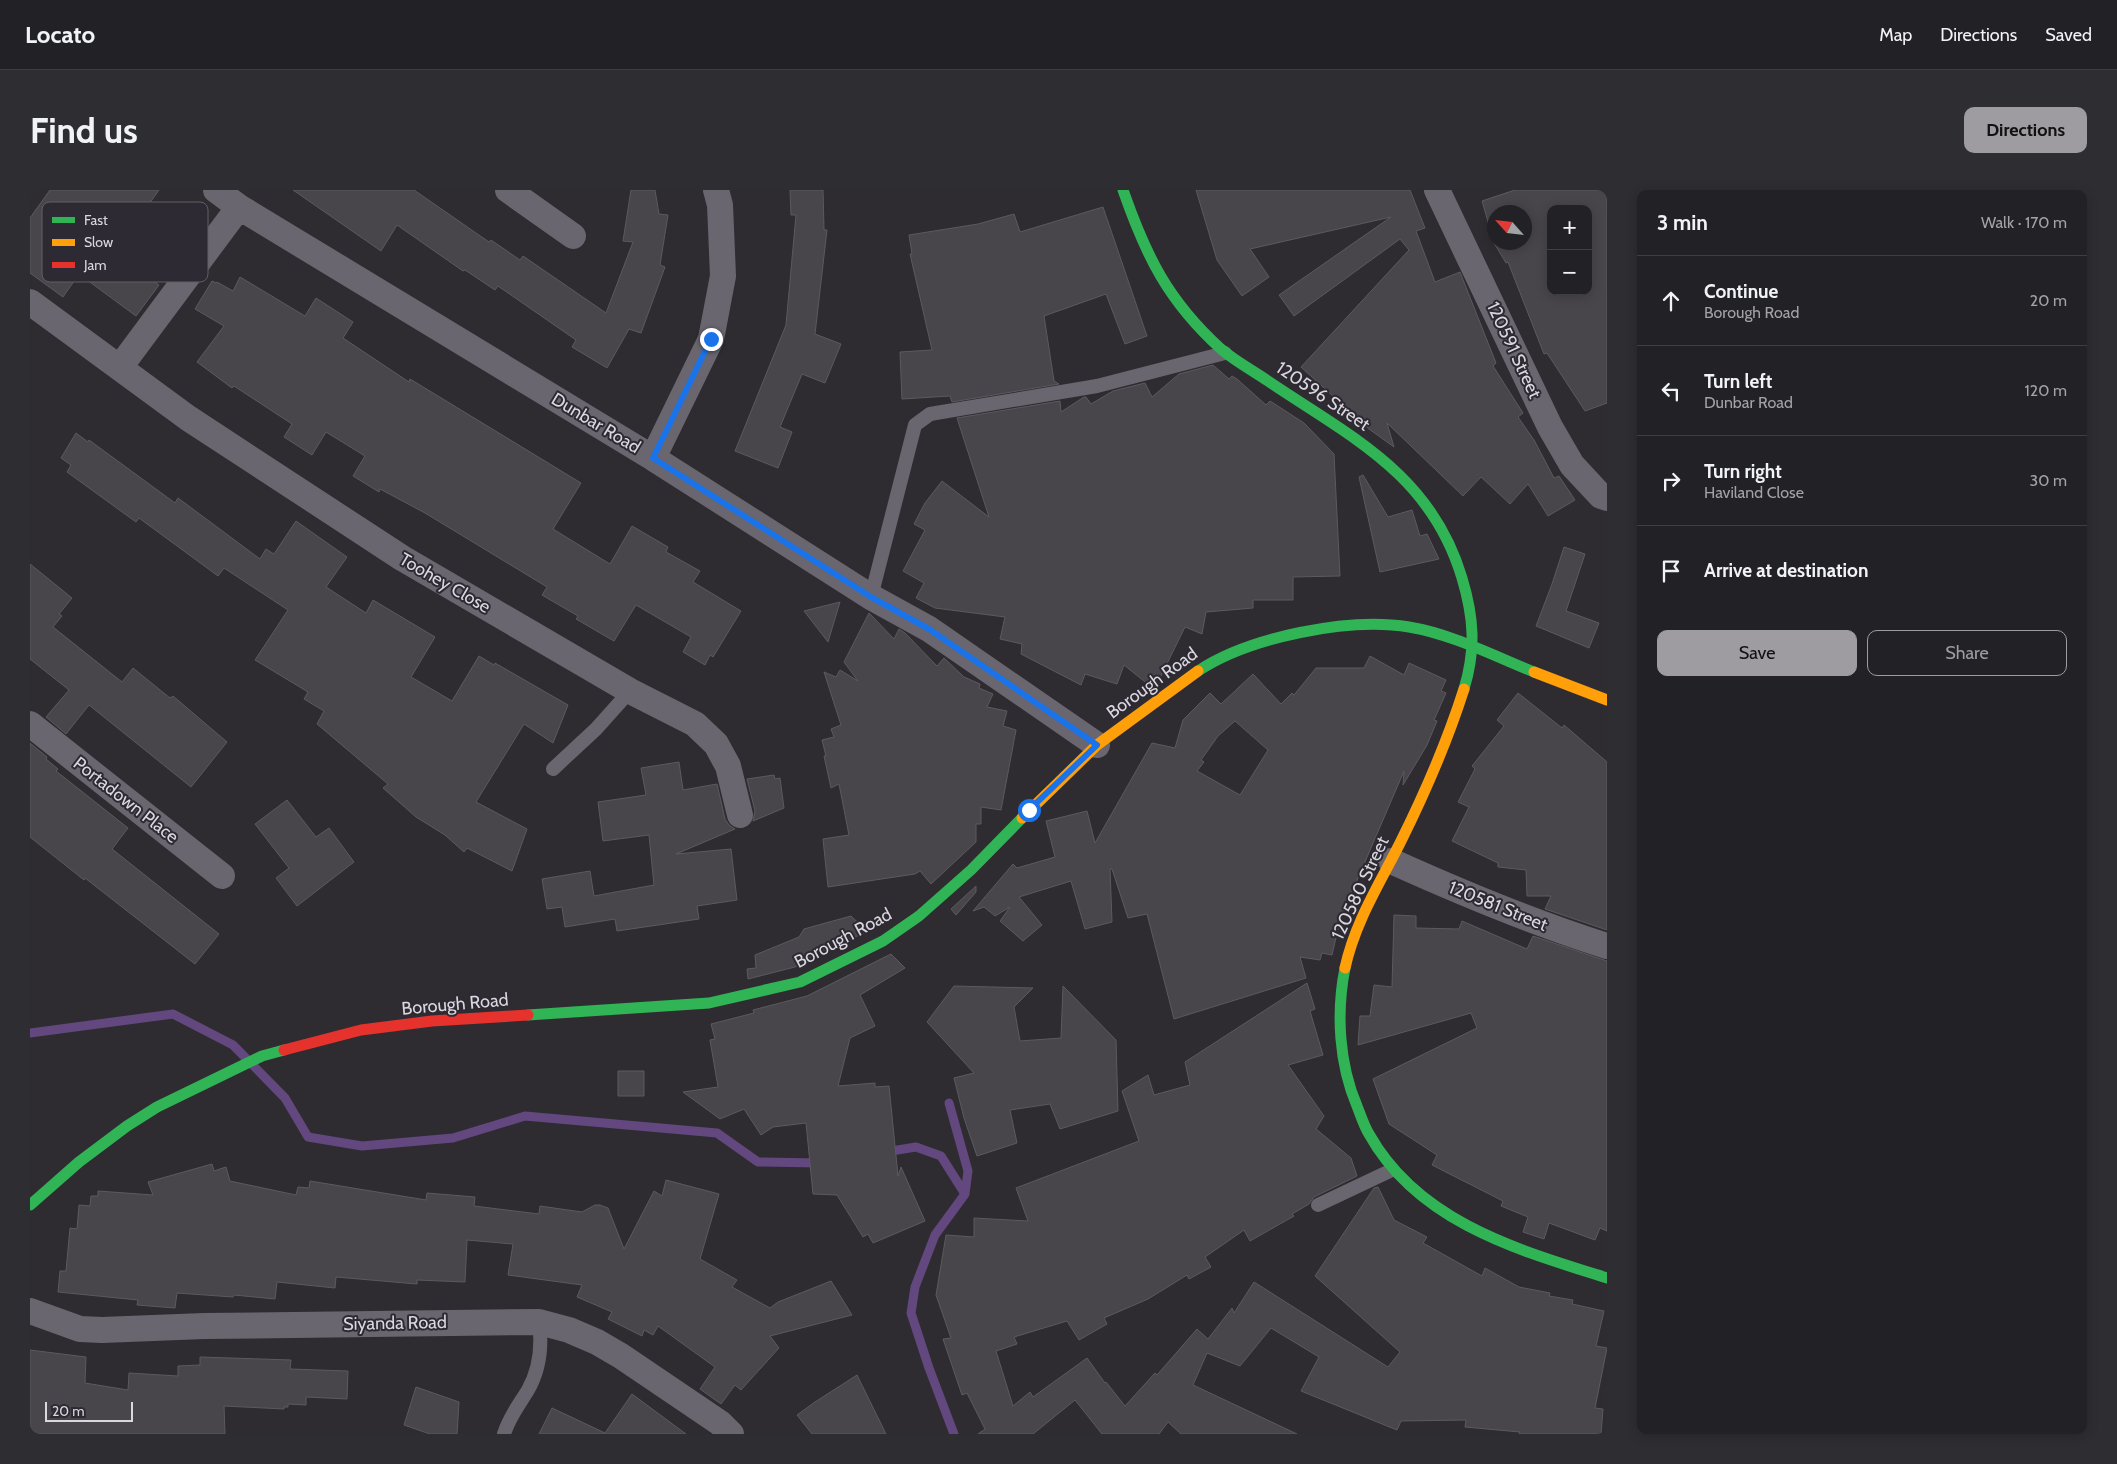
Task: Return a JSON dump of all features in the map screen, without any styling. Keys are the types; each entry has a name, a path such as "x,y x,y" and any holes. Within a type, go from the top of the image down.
{"street":[{"name":"Dunbar Road","path":"216,190 240,207 653,458 871,597 929,629 1097,745"},
{"path":"508,190 573,236"},
{"path":"653,458 711,339 723,276 720,206 716,190"},
{"name":"120596 Street","path":"1123,190 1140,242 1160,281 1181,309 1225,353 1289,394 1386,461 1412,486 1431,509 1452,550 1467,599 1473,647"},
{"name":"120591 Street","path":"1437,190 1550,427 1572,465 1601,496 1607,498"},
{"path":"208,250 240,207"},
{"path":"120,367 184,282"},
{"name":"Toohey Close","path":"30,302 188,418 402,558 630,691 695,724 716,744 728,766 740,815"},
{"name":"Borough Road","path":"30,1205 79,1162 127,1126 157,1107 262,1056 361,1030 432,1021 709,1003 800,982 882,941 919,916 971,870 1029,810 1097,745 1183,680 1211,662 1239,649 1304,631 1376,624 1408,627 1438,634 1607,700"},
{"name":"120580 Street","path":"1473,647 1462,695 1448,737 1424,793 1356,930 1346,963 1342,993 1341,1035 1346,1073 1356,1105 1370,1136 1392,1170 1424,1199 1450,1218 1490,1238 1607,1278"},
{"name":"Portadown Place","path":"30,724 222,876"},
{"name":"120581 Street","path":"1391,862 1562,932 1607,946"},
{"name":"Siyanda Road","path":"30,1311 80,1329 102,1330 232,1325 539,1322 570,1330 621,1356 720,1423 731,1434"}],"lane":[{"path":"871,597 915,425 930,414 1097,386 1225,353"},
{"path":"552,769 596,729 630,691"},
{"path":"1318,1205 1392,1170"},
{"path":"504,1434 514,1410 529,1388 536,1368 542,1343 539,1322"}],"building":[{"path":"50,190 159,190 150,202 42,202 42,282 30,273 30,218"},
{"path":"293,190 414,190 489,242 491,240 520,260 523,256 606,313 633,242 623,241 631,190 655,190 659,214 668,215 660,265 665,267 641,333 629,329 607,368 572,347 576,340 498,286 495,290 465,270 463,271 397,225 381,251"},
{"path":"790,190 823,190 824,230 827,230 815,334 841,344 825,383 802,374 780,427 792,432 778,468 735,451 786,325 796,215 791,215"},
{"path":"1196,190 1410,190 1425,228 1416,231 1435,282 1460,272 1496,363 1493,366 1523,413 1518,417 1534,440 1554,478 1559,476 1575,500 1548,516 1528,484 1510,504 1481,477 1463,496 1387,423 1394,447 1369,429 1301,367 1409,250 1400,239 1294,316 1279,295 1391,217 1250,249 1269,277 1242,296 1217,260"},
{"path":"1515,190 1607,190 1607,403 1585,411 1547,353 1544,354 1508,262 1506,263 1498,250 1532,250 1532,205 1487,205 1487,218 1482,201"},
{"path":"1103,207 1147,336 1125,344 1106,294 1044,316 1054,381 1059,384 952,402 950,396 902,399 900,352 932,350 910,254 912,254 909,235 978,224 1014,214 1020,232"},
{"path":"240,277 305,316 316,298 353,322 343,338 409,382 410,379 581,483 553,529 610,564 632,526 668,547 666,552 700,571 693,582 741,611 713,657 710,655 705,665 683,652 691,637 636,605 614,641 576,619 578,616 542,595 547,587 425,513 380,489 379,492 353,476 365,456 326,432 312,455 284,437 292,424 234,386 232,388 197,362 224,326 195,309 212,281 233,291"},
{"path":"42,282 73,282 63,297"},
{"path":"90,282 155,282 159,285 136,316"},
{"path":"1213,365 1229,379 1232,376 1237,379 1266,405 1270,401 1304,423 1334,454 1340,576 1293,577 1293,600 1253,600 1253,608 1206,612 1202,634 1185,627 1160,678 1150,686 1124,665 1117,684 1085,674 1081,685 1021,654 1022,644 1000,639 1005,617 935,608 916,598 924,583 903,571 925,530 914,524 925,503 942,481 989,517 957,418 1060,401 1061,412 1084,397 1091,404 1113,391 1145,383 1152,397 1179,374"},
{"path":"76,433 88,442 89,440 175,503 178,498 260,559 266,549 274,554 296,521 347,557 326,587 366,613 373,600 435,637 411,677 452,701 479,656 494,665 495,663 568,705 553,743 524,724 476,802 527,829 512,871 467,848 464,852 445,835 416,817 383,788 388,784 317,724 324,711 304,699 308,692 255,660 288,610 224,568 218,576 139,518 136,522 67,472 71,465 61,458"},
{"path":"1363,475 1388,517 1412,510 1420,536 1427,534 1439,559 1380,572 1359,477"},
{"path":"1564,547 1585,554 1566,611 1599,623 1589,648 1536,626"},
{"path":"30,564 72,598 59,614 62,616 53,627 122,682 133,668 170,698 173,696 227,742 191,787 89,705 66,734 46,717 69,690 30,659"},
{"path":"840,602 828,642 804,611"},
{"path":"869,613 894,639 899,629 937,666 944,658 964,677 980,684 979,688 993,694 987,707 1007,711 1003,726 1016,730 1001,810 981,807 981,824 976,824 976,842 931,884 920,871 915,874 828,887 823,839 849,835 839,784 831,788 824,756 826,756 822,740 834,737 831,729 841,725 824,672 836,677 840,670 858,681 844,662"},
{"path":"1370,656 1404,675 1409,663 1446,680 1441,691 1446,693 1434,720 1437,721 1427,745 1403,785 1404,771 1340,920 1332,955 1322,953 1320,960 1300,957 1306,978 1174,1019 1147,914 1128,918 1112,869 1110,869 1112,922 1085,929 1071,881 1019,897 1042,925 1023,941 1000,921 1010,907 995,916 984,907 973,911 1013,864 1017,868 1055,857 1046,821 1087,811 1095,843 1152,743 1175,748 1183,720 1210,693 1221,704 1253,674 1281,704 1292,693 1294,695 1316,668 1364,668","holes":["1235,721 1268,750 1240,795 1197,771 1204,762 1201,760 1218,736"]},
{"path":"1518,693 1562,728 1564,725 1607,762 1607,930 1545,909 1551,896 1527,896 1526,870 1498,867 1498,863 1452,841 1469,807 1458,802 1475,769 1472,766 1504,726 1497,720"},
{"path":"30,743 47,757 46,759 58,769 56,771 128,828 112,849 219,934 195,964 30,837"},
{"path":"679,762 683,790 717,784 725,819 735,829 676,854 731,849 737,900 697,906 699,919 617,931 615,919 565,927 562,907 547,909 542,879 590,871 594,896 654,885 649,835 603,841 598,802 646,795 641,768"},
{"path":"774,775 775,779 780,778 784,808 753,821 755,811 747,779"},
{"path":"287,800 316,837 329,828 354,862 297,906 276,878 289,868 255,824"},
{"path":"976,886 976,892 956,915 951,909"},
{"path":"1394,915 1416,916 1416,928 1459,929 1462,921 1527,949 1533,936 1607,961 1607,1231 1600,1228 1595,1240 1549,1223 1544,1239 1523,1232 1528,1217 1501,1206 1503,1201 1432,1165 1437,1155 1389,1124 1373,1079 1477,1028 1471,1013 1358,1045 1360,1016 1370,1016 1374,985 1392,987"},
{"path":"851,916 867,931 795,967 748,979 747,969 756,968 755,955 799,937 804,929"},
{"path":"891,954 905,968 860,995 875,1026 850,1038 838,1086 875,1083 875,1087 889,1086 898,1176 901,1167 925,1221 873,1243 868,1234 863,1237 837,1195 813,1194 806,1123 773,1127 761,1135 744,1109 720,1119 683,1092 718,1087 710,1040 715,1039 711,1024 754,1013 753,1010 807,996"},
{"path":"1307,983 1315,1009 1310,1011 1323,1055 1288,1065 1324,1116 1316,1129 1351,1158 1357,1176 1314,1197 1309,1204 1292,1214 1294,1216 1250,1241 1244,1230 1205,1257 1211,1267 1189,1279 1187,1275 1148,1299 1104,1318 1107,1324 1079,1340 1067,1321 1014,1337 1017,1344 996,1351 1013,1406 1030,1392 1033,1397 1087,1358 1125,1406 1155,1373 1157,1375 1197,1329 1208,1339 1232,1308 1234,1313 1254,1282 1388,1367 1400,1352 1315,1276 1374,1188 1378,1187 1394,1220 1427,1237 1423,1243 1482,1276 1485,1268 1519,1287 1550,1293 1549,1296 1573,1300 1572,1304 1604,1311 1596,1346 1607,1348 1595,1408 1603,1409 1601,1434 1519,1434 1520,1432 1465,1427 1466,1420 1401,1421 1397,1430 1301,1391 1319,1357 1271,1328 1240,1366 1207,1353 1193,1385 1297,1434 1181,1434 1168,1422 1159,1434 1102,1434 1075,1400 1033,1434 978,1434 985,1429 967,1393 962,1395 943,1339 951,1338 936,1295 946,1235 974,1237 974,1218 1028,1221 1016,1188 1139,1141 1122,1091 1148,1075 1154,1095 1190,1085 1185,1062"},
{"path":"954,986 1033,988 1014,1007 1020,1041 1061,1038 1063,986 1116,1040 1118,1111 1060,1129 1050,1104 1010,1110 1017,1143 977,1156 964,1118 954,1078 974,1073 927,1022"},
{"path":"618,1071 644,1071 644,1096 618,1096"},
{"path":"212,1164 214,1171 226,1167 230,1181 296,1195 298,1187 309,1188 310,1181 426,1200 427,1193 475,1197 474,1206 539,1214 540,1206 582,1212 595,1205 600,1205 608,1208 624,1249 654,1191 662,1196 666,1180 719,1194 700,1259 737,1280 732,1287 770,1308 778,1302 831,1281 852,1315 770,1336 779,1348 741,1390 735,1385 721,1404 700,1389 715,1367 658,1326 653,1335 644,1330 642,1336 608,1319 612,1312 577,1297 582,1285 508,1275 513,1244 467,1240 465,1282 417,1280 417,1284 336,1277 335,1288 277,1282 275,1299 177,1293 175,1308 137,1305 138,1300 58,1292 60,1271 66,1271 70,1228 77,1229 79,1205 90,1206 91,1196 98,1196 98,1191 153,1195 148,1182"},
{"path":"30,1350 86,1357 85,1383 128,1390 129,1373 178,1376 178,1366 200,1365 200,1357 291,1360 290,1369 348,1371 347,1399 306,1397 306,1405 288,1404 288,1407 284,1407 284,1409 224,1406 225,1434 30,1434"},
{"path":"857,1375 886,1434 812,1434 797,1415"},
{"path":"416,1387 459,1402 457,1434 430,1434 404,1425"},
{"path":"632,1394 686,1434 539,1434 552,1408 605,1433"}],"waterway":[{"path":"30,1033 173,1014 233,1045 285,1098 308,1137 362,1146 453,1138 525,1116 717,1133 758,1162 820,1163"},
{"path":"949,1103 968,1171 965,1194"},
{"path":"885,1152 916,1147 941,1156 965,1194 935,1235 915,1287 911,1313 954,1434"}],"traffic: fast":[{"path":"1123,190 1150,257 1173,295 1203,331 1232,358 1358,441 1409,485 1430,511 1448,542 1462,578 1469,607 1472,647 1464,689"},
{"path":"1198,671 1244,648 1271,640 1329,628 1385,625 1409,627 1441,635 1473,646 1534,672"},
{"path":"528,1015 709,1003 800,982 883,941 919,916 971,870 1022,818"},
{"path":"1345,968 1340,1020 1346,1073 1366,1128 1390,1164 1414,1190 1442,1211 1473,1228 1539,1256 1607,1278"},
{"path":"30,1205 79,1162 127,1126 157,1107 262,1056 284,1050"}],"traffic: slow":[{"path":"1022,818 1097,745 1198,671"},
{"path":"1534,672 1607,700"},
{"path":"1345,968 1361,919 1427,786 1464,689"}],"traffic: jam":[{"path":"284,1050 361,1030 432,1021 528,1015"}],"route":[{"path":"711,339 653,458 871,597 929,629 1097,745 1029,810"}]}
